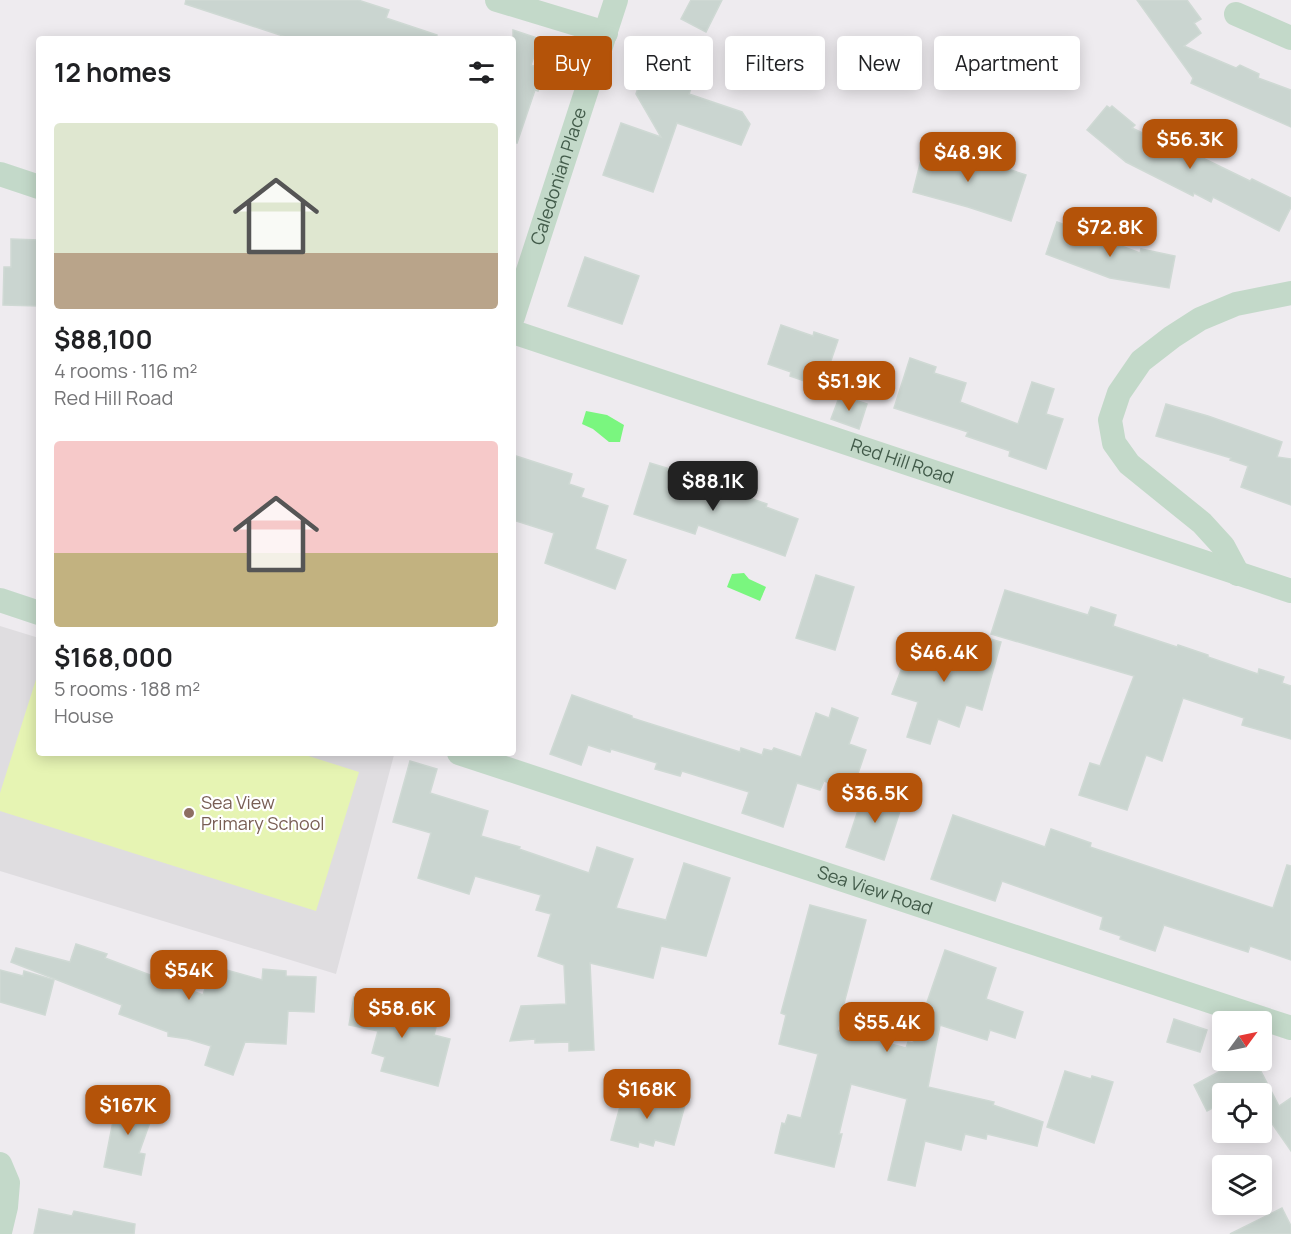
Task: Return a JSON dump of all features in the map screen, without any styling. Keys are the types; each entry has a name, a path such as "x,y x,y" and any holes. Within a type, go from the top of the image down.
{"street":[{"path":"497,0 606,33"},
{"name":"Caledonian Place","path":"516,308 616,0"},
{"path":"1236,14 1291,38"},
{"path":"0,174 36,186"},
{"path":"1238,574 1223,546 1202,523 1129,464 1114,443 1110,420 1119,393 1141,361 1172,337 1200,319 1236,304 1291,293"},
{"name":"Red Hill Road","path":"516,333 1291,591"},
{"path":"0,600 36,612"},
{"name":"Sea View Road","path":"468,756 1291,1028"},
{"path":"0,1164 8,1183 6,1207 0,1232"}],"shaded area":[{"path":"586,411 607,415 624,425 620,442 609,442 593,429 582,424"},
{"path":"744,573 749,579 766,587 760,601 727,587 732,574"},
{"name":"Sea View Primary School","path":"0,626 36,637 36,756 394,756 336,974 0,871"},
{"path":"36,679 36,756 308,756 359,772 316,911 0,811 0,793"}],"building":[{"path":"186,0 358,0 389,10 386,18 437,35 283,36 185,4"},
{"path":"691,0 722,0 706,32 681,19"},
{"path":"1137,0 1187,0 1201,19 1194,23 1201,33 1184,46 1236,68 1240,65 1259,74 1258,78 1291,90 1291,127 1191,83 1193,78"},
{"path":"513,30 534,37 534,56 531,65 534,66 535,90 517,143 516,143 516,36 513,36"},
{"path":"637,90 690,90 689,94 742,112 750,124 741,145 677,123 653,192 603,175 621,123 661,137 636,94"},
{"path":"1107,106 1110,108 1112,106 1135,125 1132,128 1178,150 1180,147 1291,198 1291,207 1279,231 1213,197 1211,202 1194,193 1193,196 1126,162 1087,130"},
{"path":"925,144 955,152 953,157 1000,171 1002,167 1026,175 1011,221 913,192"},
{"path":"1057,222 1140,253 1141,249 1175,256 1169,288 1110,278 1046,254"},
{"path":"11,239 36,240 36,306 3,305 4,267 11,267"},
{"path":"585,257 639,276 622,324 568,306"},
{"path":"781,325 813,336 814,332 838,340 822,387 790,376 791,372 768,364"},
{"path":"910,358 936,367 934,373 966,383 960,402 1018,424 1032,382 1054,389 1046,414 1063,419 1046,469 1009,456 1010,451 966,436 968,432 894,408"},
{"path":"840,395 867,404 859,429 831,419"},
{"path":"1166,404 1282,442 1277,457 1291,459 1291,505 1241,487 1248,466 1230,460 1231,458 1156,436"},
{"path":"516,456 572,474 569,484 584,489 581,497 608,506 595,549 626,560 615,589 545,563 554,533 516,521"},
{"path":"650,463 680,472 677,482 722,497 725,489 767,504 766,507 798,519 785,556 698,525 695,534 634,514"},
{"path":"816,575 854,587 835,650 796,638"},
{"path":"1005,590 1088,615 1091,607 1116,615 1113,626 1177,647 1178,645 1258,674 1259,669 1284,677 1282,683 1291,686 1291,739 1242,725 1244,718 1183,698 1162,761 1146,755 1127,810 1079,795 1090,763 1100,766 1134,676 991,634"},
{"path":"914,636 973,658 980,636 1001,642 982,710 966,705 959,727 938,719 930,744 907,737 918,702 892,694"},
{"path":"572,695 632,716 632,718 740,752 741,748 762,755 764,749 772,751 774,748 801,757 816,713 829,718 832,708 858,718 849,744 866,750 852,791 824,781 820,790 797,783 783,827 742,813 749,792 682,771 680,776 655,769 657,763 611,749 610,752 588,745 581,765 550,754"},
{"path":"410,761 437,769 430,793 488,811 481,836 520,847 519,849 589,873 597,847 633,859 616,908 666,920 684,863 730,878 706,956 661,946 653,978 590,963 594,1050 569,1051 569,1042 535,1043 535,1039 510,1041 521,1006 566,1004 564,965 538,956 551,914 536,910 541,895 475,876 469,894 418,878 431,833 393,822"},
{"path":"865,789 903,802 884,860 846,847"},
{"path":"953,815 1045,847 1051,829 1091,843 1090,847 1273,908 1287,865 1291,866 1291,960 1250,946 1248,952 1164,925 1155,951 1120,939 1121,936 1100,929 1103,917 1002,881 995,901 931,879"},
{"path":"810,905 866,920 837,1030 906,1048 908,1042 913,1043 945,950 996,968 986,999 1023,1012 1015,1038 990,1030 987,1040 940,1025 928,1087 994,1102 993,1105 1043,1122 1037,1146 987,1134 986,1139 965,1134 961,1150 925,1141 915,1186 888,1180 907,1099 851,1084 834,1167 775,1153 782,1123 785,1124 788,1115 801,1118 818,1054 779,1044 786,1015 781,1013"},
{"path":"76,944 107,954 105,958 203,995 212,966 262,980 263,969 286,971 286,976 316,977 314,1012 288,1011 286,1044 245,1042 233,1075 205,1065 211,1046 168,1036 168,1032 119,1014 122,1005 11,962 16,948 70,962"},
{"path":"0,970 23,976 24,971 54,980 45,1015 0,1002"},
{"path":"388,993 385,1005 438,1019 434,1035 450,1039 438,1086 381,1071 385,1057 372,1053 378,1031 349,1025 354,997"},
{"path":"1174,1019 1207,1030 1200,1052 1167,1042"},
{"path":"1065,1071 1091,1079 1092,1076 1113,1082 1094,1143 1047,1127"},
{"path":"1220,1071 1261,1071 1267,1083 1212,1083 1212,1108 1207,1111 1194,1085"},
{"path":"625,1088 685,1105 674,1145 655,1140 653,1146 639,1142 638,1147 611,1140"},
{"path":"1272,1093 1279,1106 1291,1098 1291,1151 1272,1123"},
{"path":"118,1096 155,1108 139,1153 145,1154 141,1175 104,1167"},
{"path":"1282,1208 1291,1226 1291,1234 1230,1234 1272,1215"},
{"path":"39,1209 72,1216 74,1211 135,1224 134,1234 34,1234"}],"place":[{"name":"Sea View Primary School","path":"189,813"}]}
